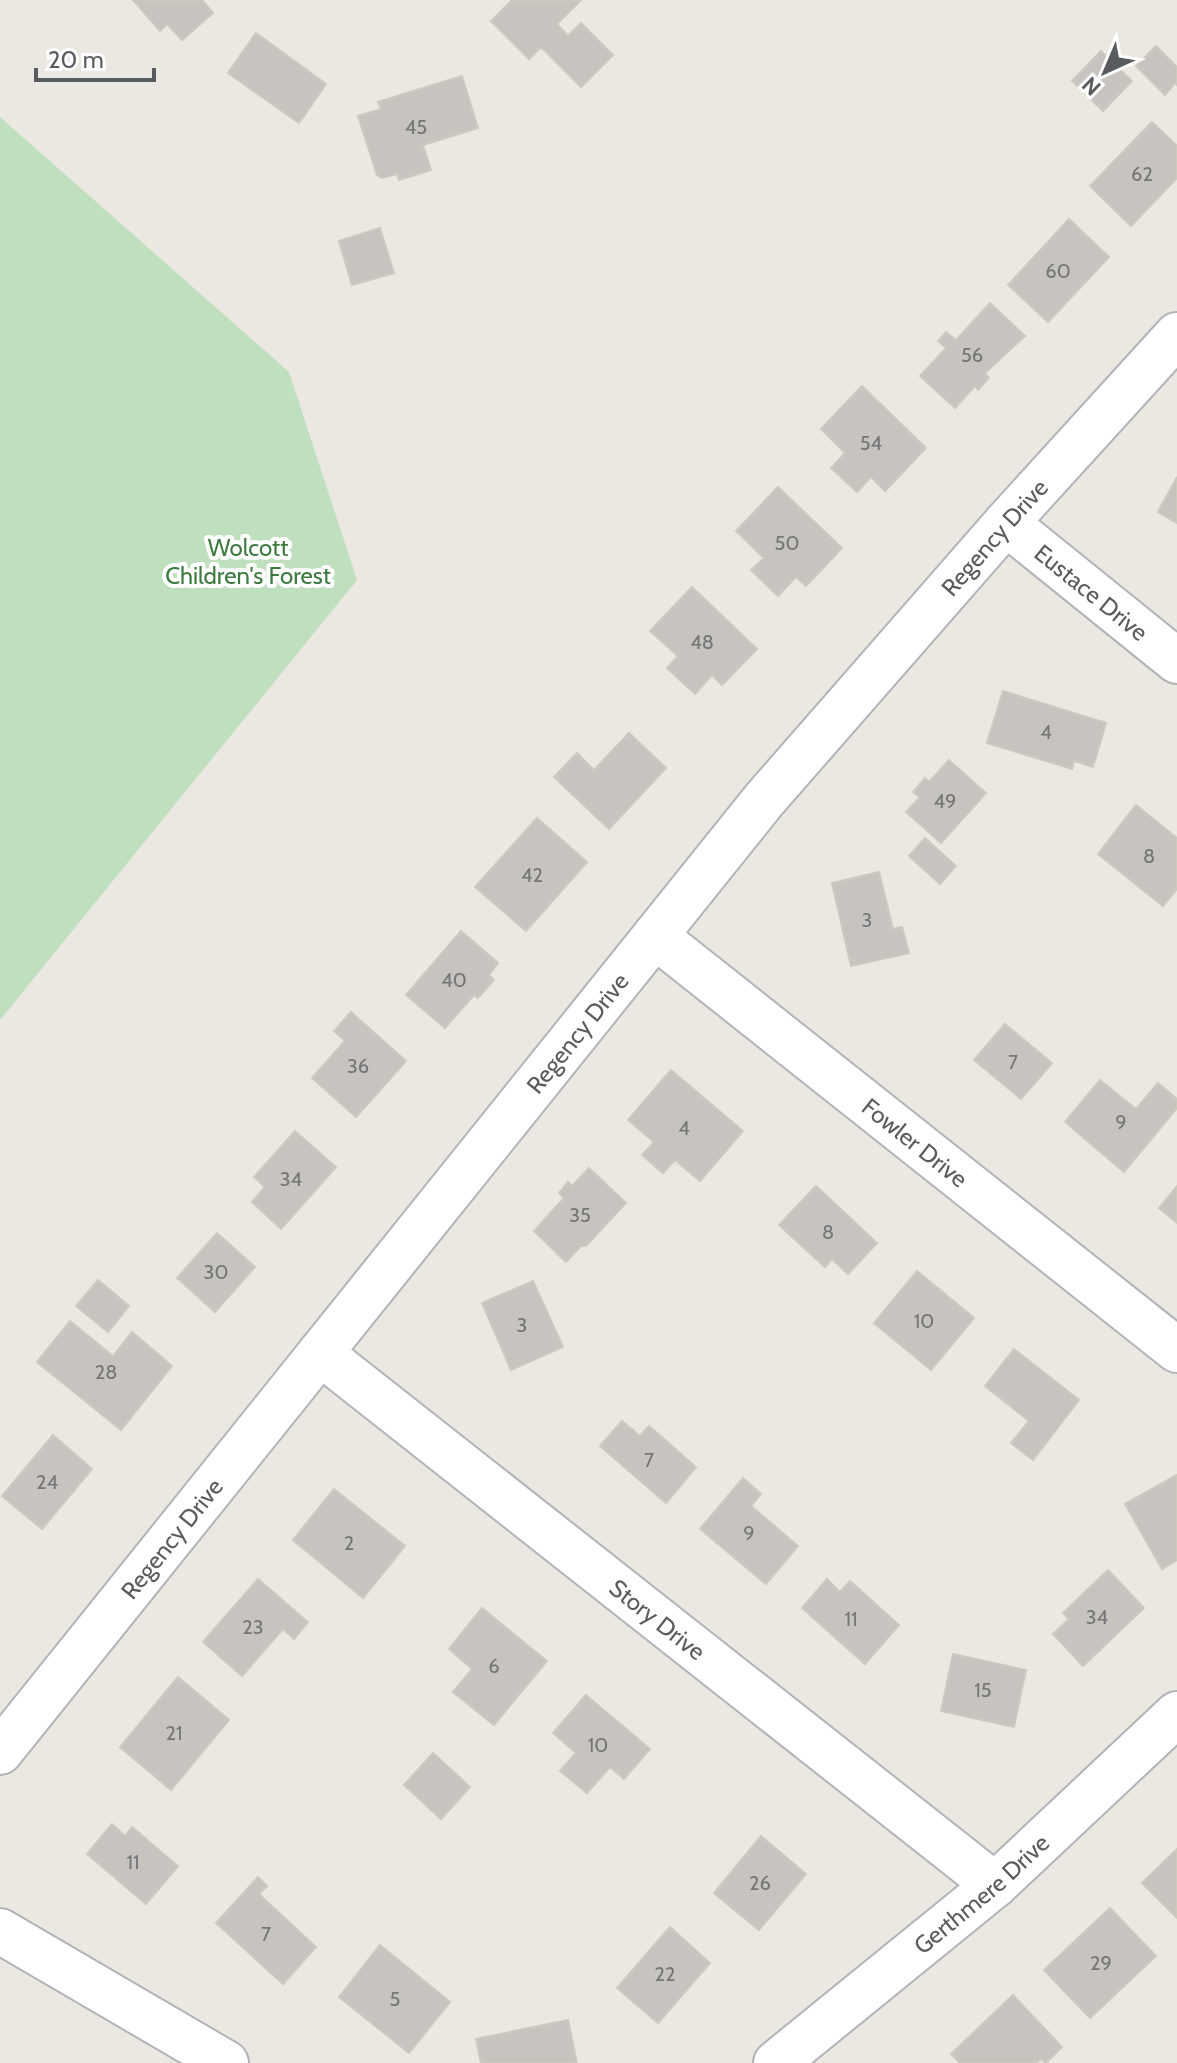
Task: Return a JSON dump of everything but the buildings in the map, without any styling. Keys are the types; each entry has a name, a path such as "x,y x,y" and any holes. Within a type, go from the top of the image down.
{"street":[{"name":"Regency Drive","path":"0,1752 764,800 1006,523 1177,335"},
{"name":"Eustace Drive","path":"1006,523 1177,661"},
{"name":"Fowler Drive","path":"655,936 1177,1350"},
{"name":"Story Drive","path":"320,1353 995,1885"},
{"name":"Gerthmere Drive","path":"776,2063 995,1885 1177,1714"},
{"path":"0,1931 226,2063"}],"green space":[{"name":"Wolcott Children's Forest","path":"0,117 289,372 357,580 0,1020"}]}
